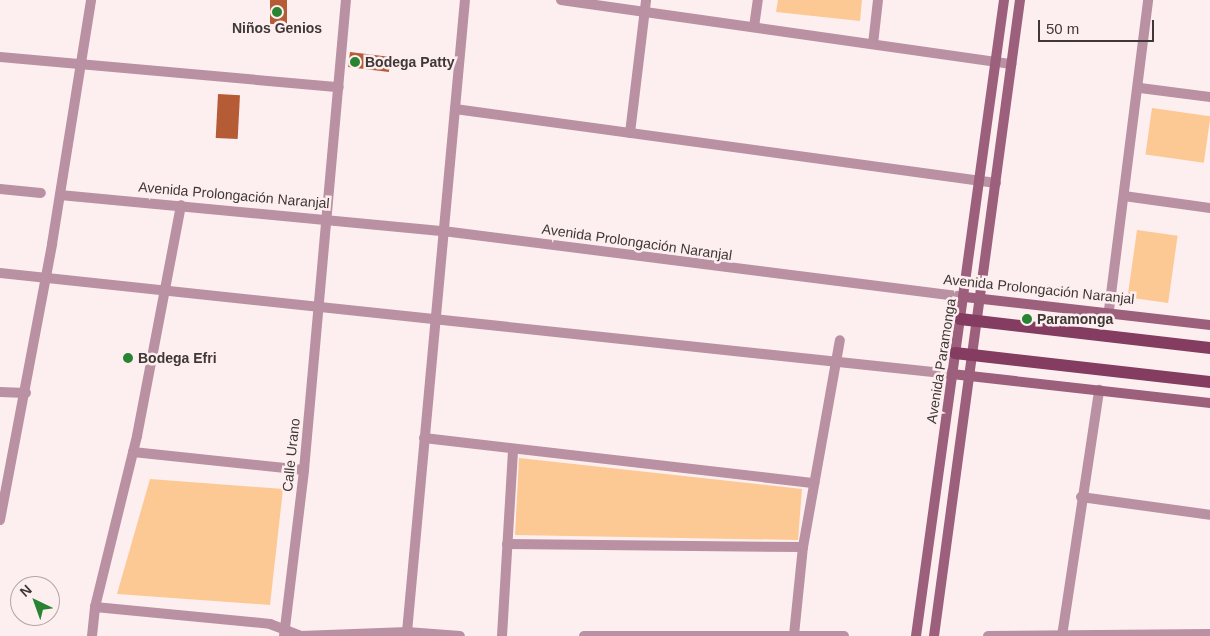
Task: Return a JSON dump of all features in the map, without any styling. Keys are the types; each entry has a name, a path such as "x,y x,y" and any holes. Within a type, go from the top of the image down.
{"main road":[{"path":"960,319 1210,348"},
{"path":"955,354 1210,382"}],"street":[{"path":"0,519 26,394 60,195 79,62 91,0"},
{"name":"Calle Urano","path":"284,633 304,470 317,307 327,219 346,0"},
{"path":"407,632 434,319 465,0"},
{"path":"562,0 1011,64"},
{"path":"630,133 646,0"},
{"path":"754,27 758,0"},
{"path":"873,44 878,0"},
{"name":"Avenida Paramonga","path":"916,636 952,374 965,297 1004,0"},
{"name":"Avenida Paramonga","path":"934,636 1020,0"},
{"path":"1109,310 1140,88 1148,0"},
{"path":"0,57 79,62 339,87"},
{"path":"1140,88 1210,96"},
{"path":"454,109 996,183"},
{"path":"0,189 41,193"},
{"name":"Avenida Prolongación Naranjal","path":"60,195 443,231 965,297 1109,310 1210,325"},
{"path":"1124,196 1210,208"},
{"path":"92,636 95,607 133,452 180,205"},
{"path":"0,273 1210,403"},
{"path":"794,635 803,547 840,340"},
{"path":"1062,635 1081,498 1099,390"},
{"path":"0,392 26,394"},
{"path":"424,438 814,483"},
{"path":"502,636 513,449"},
{"path":"133,452 304,470"},
{"path":"1081,498 1210,515"},
{"path":"507,544 803,547"},
{"path":"95,607 270,624 284,633 301,636 407,632 460,636"},
{"path":"988,636 1210,634"},
{"path":"584,636 844,636"}],"shaded area":[{"path":"778,0 862,0 860,21 776,12"},
{"path":"1152,108 1210,116 1204,163 1145,155"},
{"path":"1137,230 1178,236 1168,303 1128,297"},
{"path":"519,458 802,489 798,540 515,535"},
{"path":"150,479 283,489 270,605 117,594"}],"building":[{"name":"Niños Genios","path":"270,0 287,0 287,24 270,24"},
{"path":"350,52 391,57 389,72 348,67"},
{"path":"218,94 240,95 238,139 216,138"}],"place":[{"name":"Niños Genios","path":"277,12"},
{"name":"Bodega Patty","path":"355,62"},
{"name":"Paramonga","path":"1027,319"},
{"name":"Bodega Efri","path":"128,358"}]}
